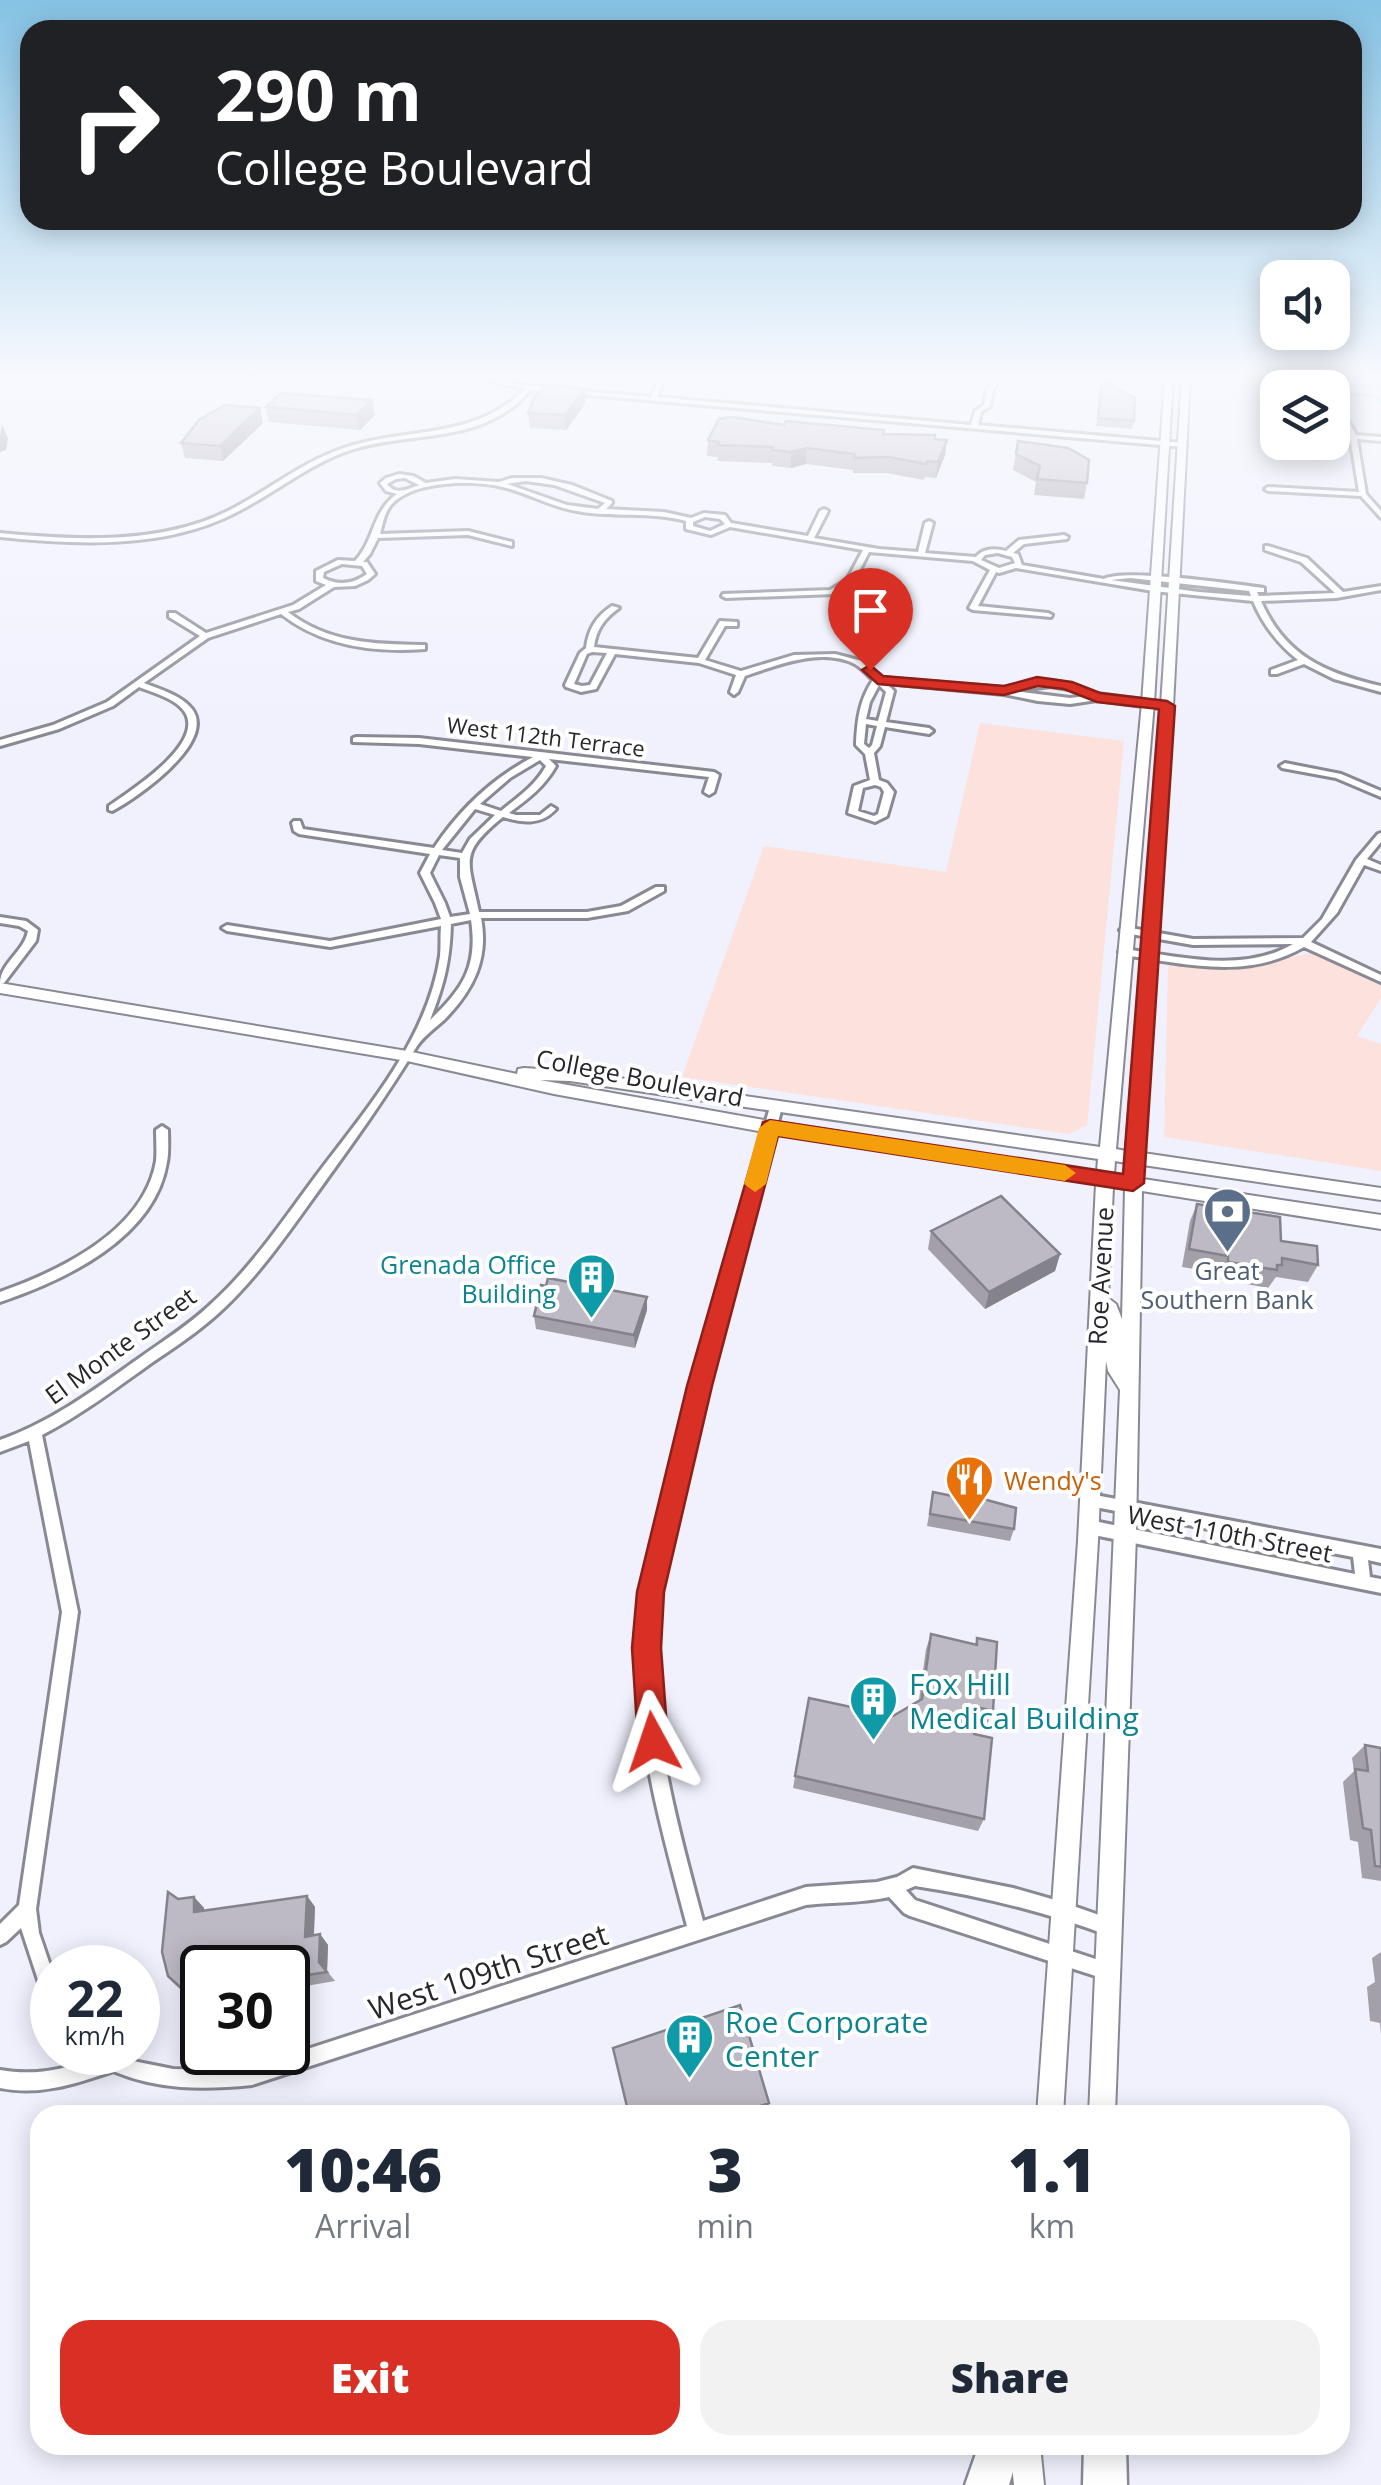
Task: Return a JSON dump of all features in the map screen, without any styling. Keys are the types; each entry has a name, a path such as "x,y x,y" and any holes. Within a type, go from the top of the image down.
{"highway":[{"path":"987,2485 997,2455"},
{"path":"1103,2455 1106,2485"}],"main road":[{"name":"Roe Avenue","path":"1051,2105 1066,1910 1106,1178 1125,930 1169,494"},
{"name":"Roe Avenue","path":"1102,2105 1126,1535 1133,1183 1167,706 1175,494"},
{"name":"College Boulevard","path":"0,985 484,1070 554,1088 770,1128 1381,1222"},
{"name":"College Boulevard","path":"484,1070 570,1076 1381,1194"},
{"path":"1098,1300 1114,1315 1112,1332 1130,1347"},
{"path":"1096,1342 1116,1359 1117,1371 1129,1388"},
{"path":"1027,2455 1030,2485"},
{"path":"1092,2485 1100,2455"}],"street":[{"path":"0,535 116,537 190,528 226,518 262,494"},
{"path":"358,562 378,536 383,510 405,494"},
{"path":"526,494 560,506 600,512 691,520 717,516 730,525 867,549 977,559 987,552 1008,553 1019,560 1018,566"},
{"path":"585,494 610,502 600,512"},
{"path":"1363,494 1381,516"},
{"path":"811,537 824,510"},
{"path":"691,520 689,527 704,533 724,531 730,525"},
{"path":"921,555 929,522"},
{"path":"378,536 468,533 508,544"},
{"path":"1008,553 1022,542 1064,537"},
{"path":"1268,548 1304,560 1340,594"},
{"path":"726,596 832,592 850,581 867,549"},
{"path":"977,559 993,570 1018,566 1096,580 1253,593 1313,596 1381,588"},
{"path":"340,562 358,562 371,570 368,578 356,584 332,585 319,579 320,571 340,562"},
{"path":"993,570 973,608 1048,615"},
{"path":"0,729 4,742 78,718 140,685 205,636 283,612 332,585"},
{"path":"1253,593 1275,638 1304,662 1381,689"},
{"path":"612,652 598,682 574,688 569,680 590,649 591,638 605,613 615,608"},
{"path":"283,612 301,627 332,640 366,646 422,647"},
{"path":"172,615 205,636"},
{"path":"700,661 718,628 723,623 734,624"},
{"path":"590,649 700,661 740,674 794,657 820,655 859,663 890,691 876,746 869,753"},
{"path":"1274,672 1304,662"},
{"path":"734,692 740,674"},
{"path":"878,680 1070,701 1097,697"},
{"path":"875,782 859,786 853,814 860,818 882,816 889,792 875,782 869,753 860,745 860,721 871,688 878,680"},
{"path":"1004,691 1037,682 1067,685 1097,697 1167,706"},
{"path":"112,808 183,751 196,725 187,706 178,699 140,685"},
{"path":"860,721 929,731"},
{"name":"West 112th Terrace","path":"356,740 420,741 714,775 708,792"},
{"path":"297,822 299,831 434,851 465,856 498,814 547,777 551,766 541,756 524,764 475,806 448,831 434,851 425,873 446,922"},
{"path":"1285,766 1338,776 1381,794"},
{"path":"475,806 535,820 551,810"},
{"path":"1124,952 1198,962 1253,963 1287,956 1327,920 1361,860 1379,840"},
{"name":"El Monte Street","path":"416,1039 457,1004 473,977 476,916 465,874 465,856"},
{"path":"1361,860 1381,868"},
{"path":"228,928 330,944 476,916 587,915 624,908 660,889"},
{"path":"0,920 22,923 33,930 31,940 0,985"},
{"name":"El Monte Street","path":"37,1945 27,1909 70,1612 35,1435 136,1368 220,1304 273,1243 407,1056 441,969 446,922"},
{"path":"1125,930 1193,942 1301,941 1381,979"},
{"path":"697,1930 663,1802 649,1716 646,1648 650,1592 696,1402 776,1107"},
{"path":"0,1297 64,1271 123,1229 156,1186 165,1153 162,1130"},
{"path":"0,1446 35,1435"},
{"name":"West 110th Street","path":"1090,1500 1381,1556"},
{"name":"West 110th Street","path":"1088,1527 1381,1586"},
{"name":"West 110th Street","path":"1360,1552 1363,1582"},
{"name":"West 109th Street","path":"160,2073 183,2079 252,2076 806,1896 848,1890 895,1891 913,1878 949,1882 1066,1910 1110,1927"},
{"name":"West 109th Street","path":"895,1891 910,1907 1108,1971"},
{"path":"0,1936 27,1909"},
{"path":"0,2080 24,2084 49,2082 65,2075"}],"shaded area":[{"path":"980,723 1124,741 1087,1126 1068,1134 682,1077 764,846 946,872"},
{"path":"1312,953 1381,985 1381,998 1357,1036 1381,1044 1381,1171 1164,1137 1168,964 1236,968"}],"building":[{"path":"1001,1196 1060,1254 989,1292 931,1231"},
{"path":"1197,1204 1280,1217 1281,1241 1317,1246 1318,1265 1282,1258 1277,1270 1228,1262 1228,1256 1189,1249"},
{"name":"Grenada Office Building","path":"548,1278 647,1297 634,1335 534,1316 541,1285 546,1286"},
{"path":"933,1492 972,1500 972,1496 1016,1508 1014,1529 930,1514"},
{"name":"Fox Hill Medical Building","path":"931,1634 977,1645 977,1638 997,1642 993,1711 977,1707 974,1734 992,1738 984,1819 795,1776 809,1698 893,1716 922,1699"},
{"path":"1365,1745 1381,1748 1381,1867 1375,1866 1371,1830 1363,1828 1355,1769 1368,1771"},
{"path":"168,1892 178,1899 194,1897 194,1912 307,1896 305,1937 320,1934 319,1962 327,1972 310,1975 310,1945 180,1945 180,1987 168,1976 162,1952"},
{"name":"Roe Corporate Center","path":"740,2005 769,2103 627,2105 613,2048"}],"slow traffic":[{"path":"755,1184 770,1128 1065,1173"}],"place":[{"name":"Great Southern Bank","path":"1227,1254"},
{"name":"Grenada Office Building","path":"591,1320"},
{"name":"Wendy's","path":"969,1522"},
{"name":"Fox Hill Medical Building","path":"874,1742"},
{"name":"Roe Corporate Center","path":"690,2080"}],"route":[{"path":"653,1742 646,1648 650,1592 700,1386 770,1128 1133,1183 1167,706 1097,697 1067,685 1037,682 1004,691 878,680 870,670"}]}
